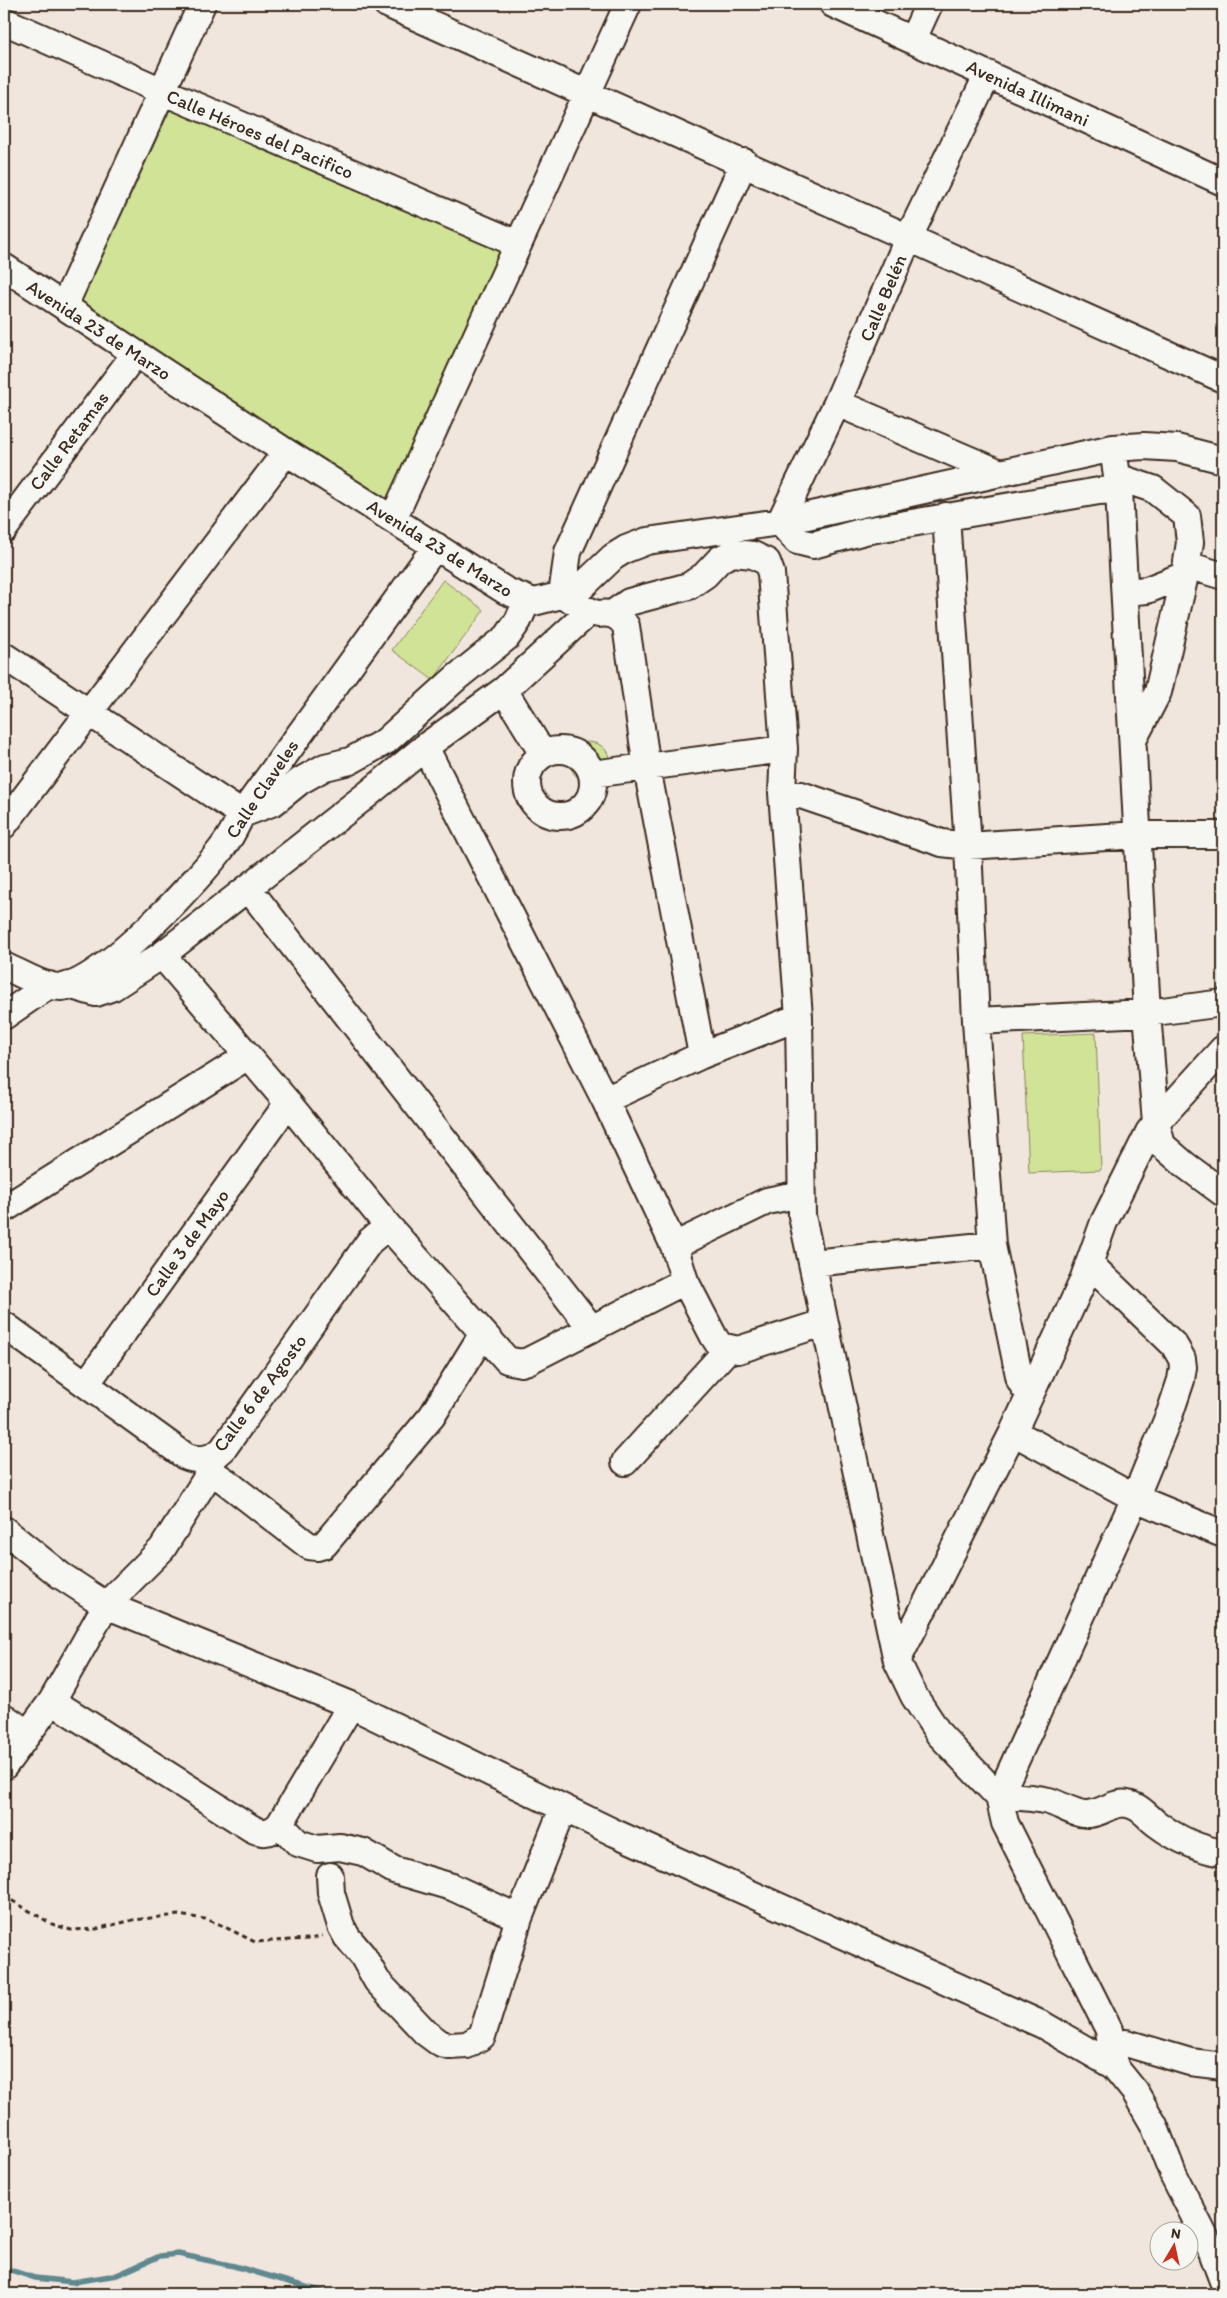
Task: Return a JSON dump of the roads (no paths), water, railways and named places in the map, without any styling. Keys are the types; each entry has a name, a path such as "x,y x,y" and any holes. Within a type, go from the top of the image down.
{"street":[{"path":"64,306 202,4"},
{"path":"387,4 588,92 744,162 908,239 1223,379"},
{"path":"393,519 628,4"},
{"name":"Avenida Illimani","path":"833,4 1223,182"},
{"path":"913,39 928,4"},
{"name":"Calle Héroes del Pacifico","path":"4,21 162,92 518,244"},
{"name":"Calle Belén","path":"780,522 837,403 908,239 988,74"},
{"path":"583,605 568,552 744,162"},
{"name":"Avenida 23 de Marzo","path":"4,267 286,452 506,592 527,601 583,605"},
{"name":"Calle Retamas","path":"4,529 135,354"},
{"path":"837,403 998,472"},
{"path":"4,966 59,985 96,993 113,987 162,954 368,794 424,747 504,690 583,605 613,557 636,544 780,522 998,472 1113,448 1144,446 1177,448 1223,460"},
{"path":"1113,448 1118,483 1125,592 1147,1013 1156,1123 1162,1145 1223,1193"},
{"path":"4,825 286,452"},
{"path":"780,522 797,542 813,545 865,531 1100,490 1118,483 1153,489 1187,516 1190,542 1186,570 1158,692 1133,741"},
{"path":"946,516 968,846 976,1021 992,1245 1020,1380 1024,1387 1031,1392"},
{"name":"Calle Claveles","path":"4,1016 59,985 98,970 163,914 227,842 242,814 436,546"},
{"path":"583,605 629,602 689,586 706,575 720,559 733,553 753,555 767,562 772,573 784,749 782,793 799,1017 800,1194 802,1216 823,1323 897,1661 914,1696 939,1734 999,1797 1005,1823 1109,2030 1113,2056 1154,2125 1173,2174 1217,2256 1223,2281"},
{"path":"1125,592 1147,590 1186,570 1223,576"},
{"path":"4,656 90,711 242,814 274,802 300,781 325,767 350,761 386,741 457,677 507,637 518,621 527,601"},
{"path":"583,605 619,617 626,626 647,768 702,1055"},
{"path":"504,690 543,754"},
{"path":"424,747 605,1100 674,1246 685,1281 720,1346 738,1350 823,1323"},
{"path":"592,774 784,749"},
{"path":"553,750 573,752 585,761 592,774 593,784 591,795 585,805 576,812 554,815 543,811 534,803 529,794 527,782 532,766 543,754 553,750"},
{"path":"350,761 368,794"},
{"path":"782,793 801,795 942,843 968,846 1138,835 1223,834"},
{"path":"248,888 592,1329"},
{"path":"162,954 288,1102 388,1226 482,1335 507,1360 521,1363 685,1281"},
{"path":"976,1021 1147,1013 1223,1003"},
{"path":"605,1100 702,1055 799,1017"},
{"path":"897,1661 1013,1432 1090,1264 1104,1222 1149,1132 1223,1049"},
{"path":"4,1209 248,1056"},
{"name":"Calle 3 de Mayo","path":"87,1383 288,1102"},
{"path":"674,1246 766,1201 800,1194"},
{"name":"Calle 6 de Agosto","path":"5,1329 87,1383 185,1456 198,1460 206,1466 223,1448 370,1241 388,1226"},
{"path":"812,1263 992,1245"},
{"path":"999,1797 1135,1498 1181,1380 1182,1359 1174,1345 1090,1264"},
{"path":"206,1466 309,1546 317,1547 324,1545 432,1416 482,1335"},
{"path":"625,1462 728,1349"},
{"path":"1013,1432 1135,1498 1223,1534"},
{"path":"4,1766 52,1701 106,1605 162,1549 204,1483 206,1466"},
{"path":"4,1530 60,1575 106,1605 351,1705 563,1808 1113,2056"},
{"path":"52,1701 258,1832 272,1831 280,1824 351,1705"},
{"path":"4,1717 27,1733"},
{"path":"999,1797 1031,1797 1048,1801 1072,1811 1089,1814 1103,1810 1116,1803 1129,1804 1142,1810 1153,1821 1177,1838 1206,1850 1223,1853"},
{"path":"330,1876 333,1901 341,1926 347,1937 363,1956 377,1981 426,2033 441,2044 458,2047 475,2042 482,2036 519,1918 563,1808"},
{"path":"280,1824 298,1843 317,1849 340,1847 363,1852 394,1870 452,1887 519,1918"},
{"path":"1113,2056 1118,2044 1126,2043 1190,2062 1223,2066"}],"waterway":[{"path":"4,2268 35,2278 73,2282 117,2275 160,2256 178,2254 234,2266 330,2294"}]}
